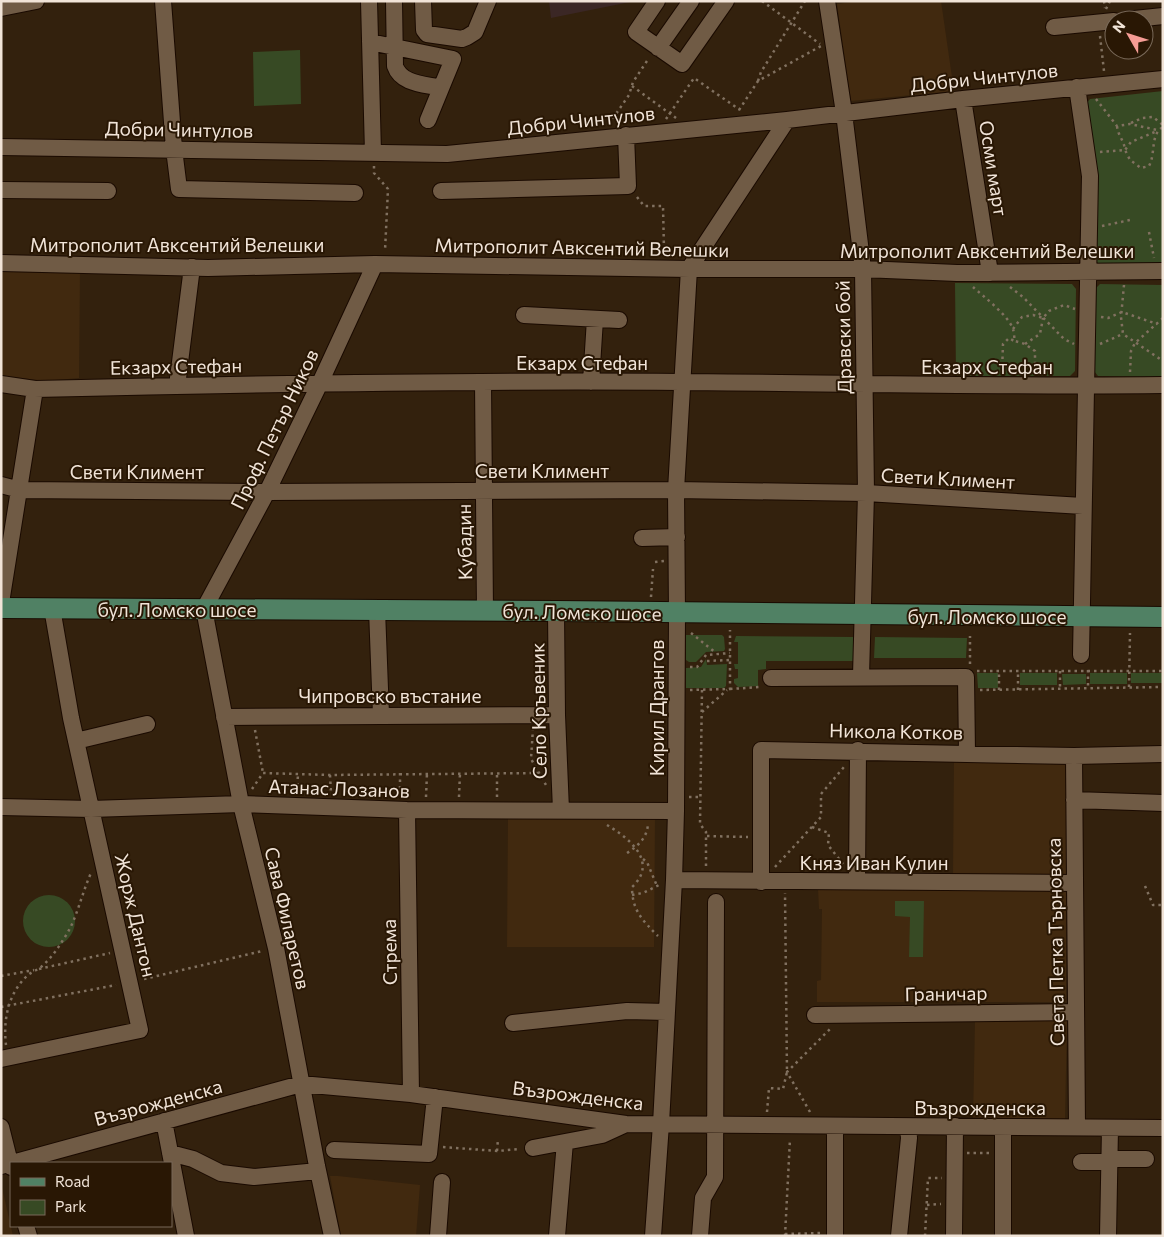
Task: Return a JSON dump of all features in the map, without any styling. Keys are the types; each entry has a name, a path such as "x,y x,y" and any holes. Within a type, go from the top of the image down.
{"main road":[{"name":"бул. Ломско шосе","path":"1,608 1163,617"}],"street":[{"path":"1,8 36,1"},
{"path":"163,1 174,149 179,189 355,193"},
{"path":"369,1 373,153"},
{"path":"394,1 395,66 397,72 406,80 441,88"},
{"path":"423,1 424,30 427,34 462,39 475,32 488,1"},
{"path":"657,1 636,32 682,64 726,1"},
{"path":"658,47 691,1"},
{"name":"Дравски бой","path":"827,1 827,43 844,113 863,269 866,493 862,676"},
{"path":"1054,27 1104,18"},
{"path":"370,42 453,60 428,120"},
{"name":"Добри Чинтулов","path":"1,147 447,154 787,120 963,99 1163,79"},
{"path":"1081,87 1086,153 1090,176 1081,654"},
{"name":"Осми март","path":"963,99 990,273"},
{"path":"683,269 787,120"},
{"path":"441,191 628,186 626,135"},
{"path":"1,190 108,191"},
{"name":"Митрополит Авксентий Велешки","path":"1,263 192,267 380,264 683,269 863,269 957,273 1160,271"},
{"name":"Проф. Петър Ников","path":"204,609 267,492 380,264"},
{"path":"177,386 192,267"},
{"name":"Кирил Дрангов","path":"653,1236 674,880 676,811 676,490 682,382 683,269"},
{"path":"524,315 618,320"},
{"path":"591,382 595,319"},
{"name":"Екзарх Стефан","path":"1,384 35,389 320,383 483,382 682,382 1002,386 1163,385"},
{"name":"Кубадин","path":"483,382 486,611"},
{"path":"1,603 35,389"},
{"name":"Свети Климент","path":"1,485 20,490 267,492 676,490 866,493 1083,506"},
{"path":"642,538 677,537"},
{"name":"Жорж Дантон","path":"4,1058 140,1030 76,741 52,643 52,608"},
{"name":"Сава Филаретов","path":"204,609 241,804 276,948 332,1236"},
{"path":"377,610 381,715"},
{"name":"Село Кръвеник","path":"556,611 560,810"},
{"path":"771,678 862,676 966,677 967,753"},
{"name":"Чипровско въстание","path":"224,717 557,715"},
{"path":"76,741 148,724"},
{"name":"Никола Котков","path":"761,882 761,750 858,750 1074,756 1163,754"},
{"path":"857,881 858,750"},
{"name":"Света Петка Търновска","path":"1074,756 1077,1127"},
{"path":"1074,800 1163,803"},
{"name":"Атанас Лозанов","path":"1,807 91,808 241,804 403,810 676,811"},
{"name":"Стрема","path":"403,810 411,1094"},
{"name":"Княз Иван Кулин","path":"674,880 1074,883"},
{"path":"700,1236 703,1198 714,1177 716,902"},
{"path":"513,1023 627,1011 667,1012"},
{"name":"Граничар","path":"816,1015 1076,1012"},
{"name":"Възрожденска","path":"19,1162 301,1084 411,1094 626,1124 1163,1128"},
{"path":"334,1150 429,1150 435,1098"},
{"path":"164,1121 172,1162"},
{"path":"532,1148 602,1135 626,1124"},
{"path":"835,1126 835,1234"},
{"path":"954,1236 955,1126"},
{"path":"1,1127 8,1165"},
{"path":"899,1236 909,1138 908,1127"},
{"path":"1003,1127 1003,1236"},
{"path":"1108,1236 1110,1128"},
{"path":"557,1236 565,1142"},
{"path":"170,1153 193,1158 221,1173 254,1177 318,1171"},
{"path":"1081,1162 1146,1159"},
{"path":"172,1163 186,1236"},
{"path":"438,1236 442,1182"}],"path":[{"path":"762,1 791,23 827,43"},
{"path":"739,110 805,1"},
{"path":"758,81 827,43"},
{"path":"600,138 658,47"},
{"path":"1106,60 1106,84"},
{"path":"657,132 694,78 757,123"},
{"path":"632,86 692,129"},
{"path":"1081,87 1118,126 1118,135 1124,142 1125,150 1130,160 1141,168 1149,166 1152,160 1155,135 1158,130"},
{"path":"1086,153 1125,150 1131,142 1163,126 1153,117 1142,118 1130,124 1118,126"},
{"path":"1130,124 1158,130"},
{"path":"373,153 374,173 388,188 380,264"},
{"path":"628,186 644,206 663,206 664,250 683,269"},
{"path":"1089,228 1130,220"},
{"path":"1149,232 1160,271"},
{"path":"1125,271 1122,312 1123,334 1163,362"},
{"path":"957,273 998,310 1013,329 1015,341"},
{"path":"990,273 1023,297 1064,340 1086,350 1123,334"},
{"path":"1025,344 1040,334 1044,318 1049,311 1064,305 1087,314 1108,318 1122,312 1157,324"},
{"path":"1013,329 1022,317 1033,315 1044,318"},
{"path":"1130,386 1130,357 1135,344 1163,318"},
{"path":"1002,386 1003,344 1009,338 1025,344 1035,351 1035,386"},
{"path":"651,597 653,569"},
{"path":"688,630 717,654"},
{"path":"702,712 729,689 730,630"},
{"path":"1129,688 1130,633"},
{"path":"970,636 970,663 973,670 1163,671"},
{"path":"676,666 697,667 706,655 730,653"},
{"path":"707,662 730,660"},
{"path":"999,690 1000,671"},
{"path":"1018,671 1018,690"},
{"path":"1060,671 1060,689"},
{"path":"676,690 766,687 771,678"},
{"path":"966,690 1163,687"},
{"path":"702,690 700,824 706,832 706,880"},
{"path":"534,714 531,759 548,788"},
{"path":"241,804 263,773 253,716"},
{"path":"761,882 821,817 821,794 858,750"},
{"path":"263,773 539,773"},
{"path":"400,773 403,810"},
{"path":"426,810 427,773"},
{"path":"459,810 460,773"},
{"path":"497,810 498,773"},
{"path":"296,806 298,774"},
{"path":"330,774 331,808"},
{"path":"627,853 636,848 648,829 647,810"},
{"path":"604,824 624,837 636,848 647,862 657,886"},
{"path":"812,827 829,834 828,845 857,881"},
{"path":"706,836 761,837"},
{"path":"4,1058 6,1019 10,999 28,975 52,956 72,926 90,875 102,857"},
{"path":"643,859 642,874 632,887 632,900 646,924 670,947"},
{"path":"632,895 643,893 674,880"},
{"path":"766,1126 769,1088 783,1089 787,1072 785,882"},
{"path":"1145,886 1153,905 1163,905"},
{"path":"1,1007 130,982 276,948"},
{"path":"1,976 123,950"},
{"path":"787,1072 845,1015"},
{"path":"787,1072 818,1125"},
{"path":"790,1126 785,1235 835,1234"},
{"path":"497,1151 498,1139"},
{"path":"429,1150 497,1151 532,1148"},
{"path":"956,1152 1003,1153"},
{"path":"925,1236 928,1178 955,1178"}],"shaded area":[{"path":"549,1 635,1 551,18"},
{"path":"858,1 941,1 954,91 851,101 837,4"},
{"path":"1,267 80,270 79,378 46,381 1,376"},
{"path":"954,760 1068,760 1067,874 953,874"},
{"path":"508,819 655,819 654,947 507,947"},
{"path":"818,889 1066,890 1066,1002 817,1002 817,981 821,980 822,909 819,909"},
{"path":"1067,1020 1065,1120 973,1120 975,1021"},
{"path":"330,1176 420,1185 416,1236 341,1236"},
{"path":"1,1183 13,1236 1,1236"}],"green space":[{"path":"300,50 301,104 254,106 253,52"},
{"path":"1163,91 1163,267 1095,266 1086,104 1090,99"},
{"path":"955,283 1072,284 1076,289 1075,371 1070,376 956,376"},
{"path":"1100,284 1163,285 1163,377 1098,376 1094,371 1095,289"},
{"path":"686,635 722,635 724,637 725,649 724,651 706,652 696,662 689,662 686,660"},
{"path":"736,636 853,637 853,661 766,661 766,669 758,670 758,686 738,687 734,683 734,679 738,678 738,669 735,669 734,664 738,664 738,642 734,642"},
{"path":"875,637 967,638 966,658 874,658"},
{"path":"706,659 707,665 727,664 726,686 724,688 686,688 686,668 701,667"},
{"path":"977,673 998,673 998,688 978,688"},
{"path":"1020,673 1057,673 1057,685 1020,685"},
{"path":"1090,673 1127,673 1127,684 1090,684"},
{"path":"1131,673 1162,673 1162,683 1131,683"},
{"path":"1062,674 1086,674 1086,684 1063,685"},
{"path":"44,895 54,895 68,902 75,916 75,926 68,940 54,947 44,947 34,943 27,936 23,926 23,916 27,906 34,899"},
{"path":"895,901 924,901 923,957 909,957 910,917 895,916"}]}
